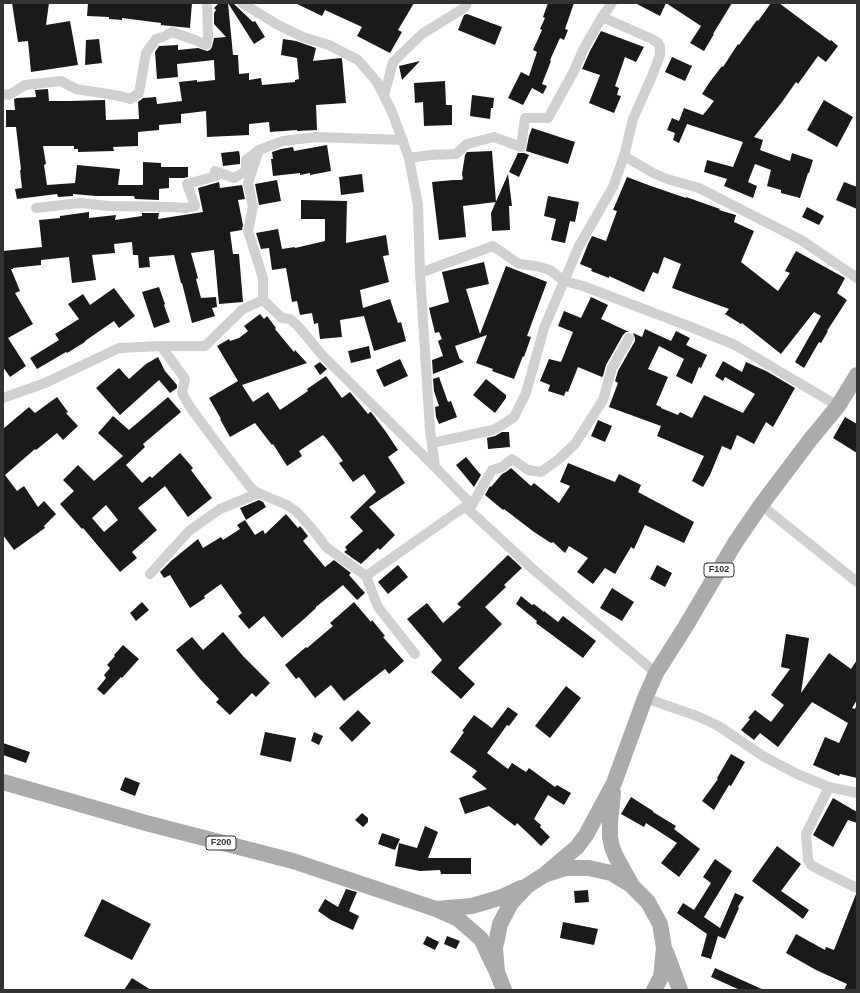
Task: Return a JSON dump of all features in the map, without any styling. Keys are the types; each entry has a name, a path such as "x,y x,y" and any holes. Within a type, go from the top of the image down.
{"main road":[{"name":"F102","path":"544,875 576,847 586,835 614,783 645,698 656,673 684,630 735,543 761,505 810,440 838,406 857,375"},
{"name":"F200","path":"3,782 146,823 293,861 436,909 458,919 481,939 497,972"},
{"name":"F102","path":"614,783 610,837 612,848 631,885"},
{"path":"504,990 497,972 495,948 500,924 511,903 527,886 544,875 566,868 589,868 612,873 631,885 648,902 660,924 664,948 680,990"},
{"name":"F200","path":"436,909 472,906 502,897 527,886"},
{"path":"654,990 661,977 664,948"}],"street":[{"path":"3,94 9,95 24,85 61,81 76,89 130,99 138,93 146,53 156,39 172,32 195,40 206,46 208,37 207,3"},
{"path":"242,3 278,25 303,37 329,45 358,60 377,82 392,112 409,158 418,205 420,273 429,423 435,467"},
{"path":"384,96 393,62 422,34 464,8 467,3"},
{"path":"409,158 430,155 456,154 467,144 494,137 520,147 525,118 548,118 573,73 584,48 602,16 612,3"},
{"path":"432,443 492,430 514,417 526,393 544,328 579,246 613,187 624,156 633,119 660,55 660,47 658,43 652,39 602,16"},
{"path":"36,208 79,203 109,206 186,208 195,206 187,184 216,176 215,171 234,178 246,170 246,160 259,150 283,141 317,137 403,140"},
{"path":"259,150 248,183 253,207 248,231 263,278 263,300 282,318 290,319 298,326 324,356 435,467 470,506 535,571 656,673"},
{"path":"624,156 653,173 667,179 699,188 801,240 857,278"},
{"path":"420,273 493,246 519,264 536,266 550,270 564,281 583,286 692,327 735,345 838,406"},
{"path":"3,398 45,383 119,348 205,346 243,309 263,300"},
{"path":"366,576 470,506 492,470 502,467 512,459 528,470 541,472 559,459 575,444 603,400 612,368 629,338"},
{"path":"161,346 185,379 182,393 190,407 251,488 287,505 297,512 326,547 366,576 378,608 415,654"},
{"path":"150,574 189,531 220,509 259,493"},
{"path":"761,505 857,582"},
{"path":"645,698 717,725 763,756 797,774 829,787 857,793"},
{"path":"829,787 806,834 808,860 811,865 857,888"}],"building":[{"path":"12,3 49,3 46,25 70,21 78,65 31,72 28,41 18,42"},
{"path":"88,3 192,3 190,28 161,25 161,23 122,18 122,20 109,19 109,17 87,16"},
{"path":"219,3 228,3 233,55 238,55 239,74 249,73 249,80 261,78 262,85 295,82 295,80 299,79 297,58 281,55 283,39 296,41 316,48 313,61 342,59 346,103 316,105 317,130 270,132 269,122 249,124 249,135 207,137 206,111 181,114 181,123 159,125 159,130 138,132 138,146 113,147 114,151 78,152 78,149 74,149 74,146 43,146 47,185 75,183 77,165 120,169 118,185 143,185 143,162 161,163 161,167 188,167 188,177 169,178 169,188 159,189 159,200 135,199 134,196 96,196 73,194 73,196 58,197 57,194 17,199 15,189 22,188 16,127 6,127 6,110 15,110 14,99 36,97 35,90 48,89 49,101 105,100 106,120 139,119 138,102 143,98 156,97 157,104 182,101 179,82 215,80 214,60 177,64 178,77 157,79 155,52 159,46 178,45 178,50 198,48 207,51 210,50 214,38 226,37 214,24 214,13 216,10 214,8"},
{"path":"228,3 233,3 253,22 255,21 265,37 254,44"},
{"path":"295,3 414,3 398,30 402,32 390,53 357,36 362,27 325,10 322,16"},
{"path":"548,3 574,3 565,29 568,30 564,40 560,38 550,60 551,61 542,84 547,86 543,94 532,88 523,105 508,98 521,72 529,76 537,52 533,50 542,30 540,29 545,18 543,17"},
{"path":"635,3 666,3 660,16"},
{"path":"666,3 732,3 704,51 690,43 701,26"},
{"path":"771,3 779,3 838,46 826,62 818,56 798,84 796,82 754,137 763,140 760,150 790,161 792,153 813,160 800,198 781,193 781,190 767,186 771,170 755,164 748,182 757,186 753,198 724,186 727,179 704,172 707,160 733,167 743,142 687,124 679,143 673,140 675,133 667,130 672,118 679,121 684,108 703,115 714,101 702,94 722,66 723,67 738,44 739,45"},
{"path":"467,14 502,27 495,45 458,30 464,15"},
{"path":"601,31 644,47 636,62 625,57 615,86 619,88 617,95 621,96 614,113 589,103 600,75 582,69"},
{"path":"99,39 102,63 85,65 86,40"},
{"path":"672,57 692,66 685,81 665,72"},
{"path":"420,61 402,80 399,66"},
{"path":"445,81 446,105 452,105 452,125 424,126 423,102 415,103 414,83"},
{"path":"472,95 494,98 490,119 470,116"},
{"path":"824,100 853,117 837,147 807,130"},
{"path":"532,128 575,142 568,164 526,151"},
{"path":"327,145 331,171 310,175 310,173 300,175 300,173 273,176 271,159 273,159 272,152 293,147 294,151"},
{"path":"239,151 240,164 223,166 221,153"},
{"path":"492,151 496,202 463,206 466,237 439,240 432,182 462,180 465,155 467,152"},
{"path":"518,153 529,155 519,177 509,172"},
{"path":"362,174 364,192 341,195 339,177"},
{"path":"508,174 512,206 509,206 510,230 492,231 491,213"},
{"path":"627,177 736,215 734,222 754,231 741,262 778,291 790,273 785,271 796,251 845,278 837,293 847,300 821,343 819,342 804,368 795,362 821,316 814,312 781,354 742,323 741,324 725,314 729,309 672,288 681,264 664,257 658,274 653,272 644,292 609,276 609,278 591,271 592,269 580,264 592,236 606,241 617,211 613,210"},
{"path":"277,180 281,201 259,205 255,184"},
{"path":"219,182 220,188 242,185 245,199 238,200 243,225 242,230 230,232 233,254 239,254 243,302 219,304 214,250 191,253 198,278 196,279 201,298 216,297 217,307 212,308 215,316 192,323 174,255 149,257 150,267 139,268 138,255 133,255 132,242 114,244 115,253 92,255 96,280 72,283 69,257 41,260 41,265 13,268 11,269 20,291 15,293 33,324 8,338 26,366 10,377 3,367 3,251 42,247 39,220 60,218 60,216 89,212 89,218 116,215 115,220 142,216 142,213 159,213 158,219 203,212 198,188"},
{"path":"844,182 857,187 857,209 836,200"},
{"path":"548,196 579,202 575,222 570,221 565,243 551,240 556,219 544,216"},
{"path":"301,200 347,201 346,243 386,235 389,255 383,256 389,282 360,290 363,308 390,299 398,323 401,322 406,341 374,351 364,316 340,320 342,337 320,339 318,323 314,324 312,313 300,315 297,301 292,302 286,268 272,270 269,248 261,249 256,233 278,229 282,249 295,248 325,241 325,219 301,219"},
{"path":"807,207 824,216 819,225 802,217"},
{"path":"484,262 489,284 466,289 480,334 506,266 547,282 527,336 531,337 514,379 476,363 487,335 455,346 459,358 464,362 433,374 432,360 443,356 438,341 442,339 439,332 435,333 429,308 449,302 442,272"},
{"path":"159,287 170,322 154,328 142,292"},
{"path":"114,288 135,316 119,328 114,321 85,342 37,369 30,358 59,340 55,334 79,319 68,304 83,294 90,305"},
{"path":"591,297 608,305 601,319 629,332 626,332 623,335 606,365 602,377 578,367 568,392 566,391 564,396 548,391 550,385 540,381 549,359 561,362 573,332 558,326 564,311 581,318"},
{"path":"260,314 264,319 267,316 276,328 275,329 294,352 295,350 307,363 242,385 253,402 268,392 280,410 308,391 307,389 326,376 342,398 350,392 368,414 371,412 398,450 388,457 405,483 369,507 395,535 380,550 378,548 361,564 344,552 347,550 345,547 363,531 350,517 376,492 364,474 353,482 339,463 343,461 323,435 299,451 302,456 287,466 273,444 272,445 255,423 230,437 209,398 238,381 217,346 229,339 230,341 239,338 248,331 244,326"},
{"path":"645,329 671,341 676,331 690,338 686,345 707,355 701,368 699,367 692,384 676,376 684,359 659,346 648,369 668,377 656,405 678,415 680,412 692,418 704,395 743,413 755,394 725,377 723,381 715,376 723,361 742,372 746,362 768,372 795,388 773,427 766,422 754,444 737,435 731,450 722,446 710,475 703,487 692,481 704,456 657,436 661,426 609,407 618,383 615,381 618,371 635,341 633,333 642,337"},
{"path":"369,346 371,358 351,363 348,351"},
{"path":"158,357 165,371 177,385 177,388 170,393 159,380 120,415 96,388 119,368 129,379 146,364"},
{"path":"400,359 408,376 384,387 376,370"},
{"path":"320,362 327,369 320,375 314,366"},
{"path":"439,377 448,402 451,401 457,417 439,424 436,417 435,407 439,406 434,391 433,379"},
{"path":"486,379 506,395 506,398 495,413 473,395"},
{"path":"57,397 68,412 66,413 78,426 63,440 57,433 36,450 35,449 5,475 17,491 24,486 38,507 44,501 56,514 44,526 45,528 14,550 3,535 3,429 29,407 35,413"},
{"path":"168,397 181,412 143,444 145,447 126,465 142,483 150,476 152,478 180,453 193,468 191,470 212,498 188,517 165,486 138,508 157,530 132,552 137,558 120,572 83,528 82,529 60,504 74,491 63,480 78,465 94,481 123,456 98,433 113,416 129,430","holes":["106,505 118,520 104,532 92,518"]},
{"path":"845,417 857,424 857,453 833,438"},
{"path":"598,420 612,426 605,442 591,436"},
{"path":"502,432 509,432 510,447 488,449 487,438"},
{"path":"466,457 481,475 474,487 456,465"},
{"path":"568,463 615,482 619,474 641,485 638,492 694,522 684,543 645,525 634,549 631,547 615,574 605,568 593,584 577,572 588,558 569,546 565,553 553,542 551,543 534,532 485,495 490,486 491,487 502,474 511,468 531,486 534,483 559,503 570,486 560,482"},
{"path":"259,500 263,502 266,507 246,520 240,508"},
{"path":"286,514 298,528 300,526 308,536 303,541 325,567 334,560 351,573 349,575 365,593 357,600 343,585 282,638 264,616 249,629 238,616 242,613 221,584 204,596 205,598 190,608 170,575 164,578 160,572 198,539 203,548 221,537 223,540 240,529 237,525 245,520 255,535 263,530 265,534"},
{"path":"508,555 522,568 504,585 506,587 485,607 502,624 458,668 475,684 461,699 431,672 442,660 407,619 427,603 443,623 461,607 457,604"},
{"path":"398,565 408,577 388,594 378,582"},
{"path":"657,565 672,573 665,587 650,579"},
{"path":"612,588 634,602 622,621 600,608"},
{"path":"521,596 558,622 563,616 596,641 583,658 536,623 537,621 516,604"},
{"path":"142,602 149,610 136,621 130,613"},
{"path":"354,602 371,622 372,620 385,636 383,637 404,661 389,674 385,669 344,701 331,685 315,698 299,677 296,679 285,665 333,626 330,623"},
{"path":"223,632 243,656 270,683 256,697 252,693 230,715 216,702 219,699 176,650 192,637 203,650"},
{"path":"786,634 809,638 801,693 829,653 851,669 857,660 857,700 852,708 855,709 857,704 857,778 840,774 839,776 813,765 825,737 839,743 848,723 812,702 778,747 760,733 754,740 741,730 755,710 771,722 784,705 771,695 790,669 781,667"},
{"path":"123,645 139,659 104,695 97,689 106,678 104,675 110,668 107,665"},
{"path":"566,686 581,698 550,738 535,726"},
{"path":"508,707 518,714 509,726 507,725 487,753 508,769 512,763 526,772 529,768 555,787 557,785 571,793 564,805 548,795 534,819 541,825 540,827 550,837 541,846 517,823 515,826 489,806 465,814 459,798 487,789 472,777 477,771 450,752 464,732 462,731 474,715 492,728"},
{"path":"358,710 371,723 352,742 339,728"},
{"path":"265,732 296,738 291,762 260,755"},
{"path":"314,732 323,736 319,745 311,741"},
{"path":"3,743 30,752 26,763 3,755"},
{"path":"731,754 745,762 731,786 729,785 714,810 702,801 718,779 717,778"},
{"path":"125,777 140,783 135,796 120,790"},
{"path":"631,797 676,826 674,829 700,849 679,877 661,863 677,843 646,823 644,827 621,814"},
{"path":"833,798 857,812 857,823 848,820 833,847 813,835"},
{"path":"362,813 368,818 368,822 363,827 355,820"},
{"path":"425,826 438,832 428,858 471,858 471,874 441,874 440,870 420,871 395,866 399,843 417,848"},
{"path":"382,833 400,839 395,850 378,844"},
{"path":"777,846 801,864 781,891 809,910 803,919 752,881"},
{"path":"715,859 732,871 704,917 720,928 735,893 744,897 738,907 739,908 725,939 718,936 711,959 701,956 707,934 677,913 683,903 694,910 711,883 703,877"},
{"path":"346,889 357,892 349,911 359,916 353,930 331,920 318,911 325,899 338,907"},
{"path":"588,890 589,902 575,903 574,891"},
{"path":"856,894 857,990 844,990 847,984 816,970 786,953 796,934 825,950 826,947 834,950"},
{"path":"102,899 151,924 132,960 84,936"},
{"path":"563,922 598,929 594,945 560,938"},
{"path":"427,936 439,942 435,950 423,944"},
{"path":"447,936 460,941 456,949 444,944"},
{"path":"715,968 764,990 740,990 711,977"},
{"path":"132,978 151,990 124,990"}]}
